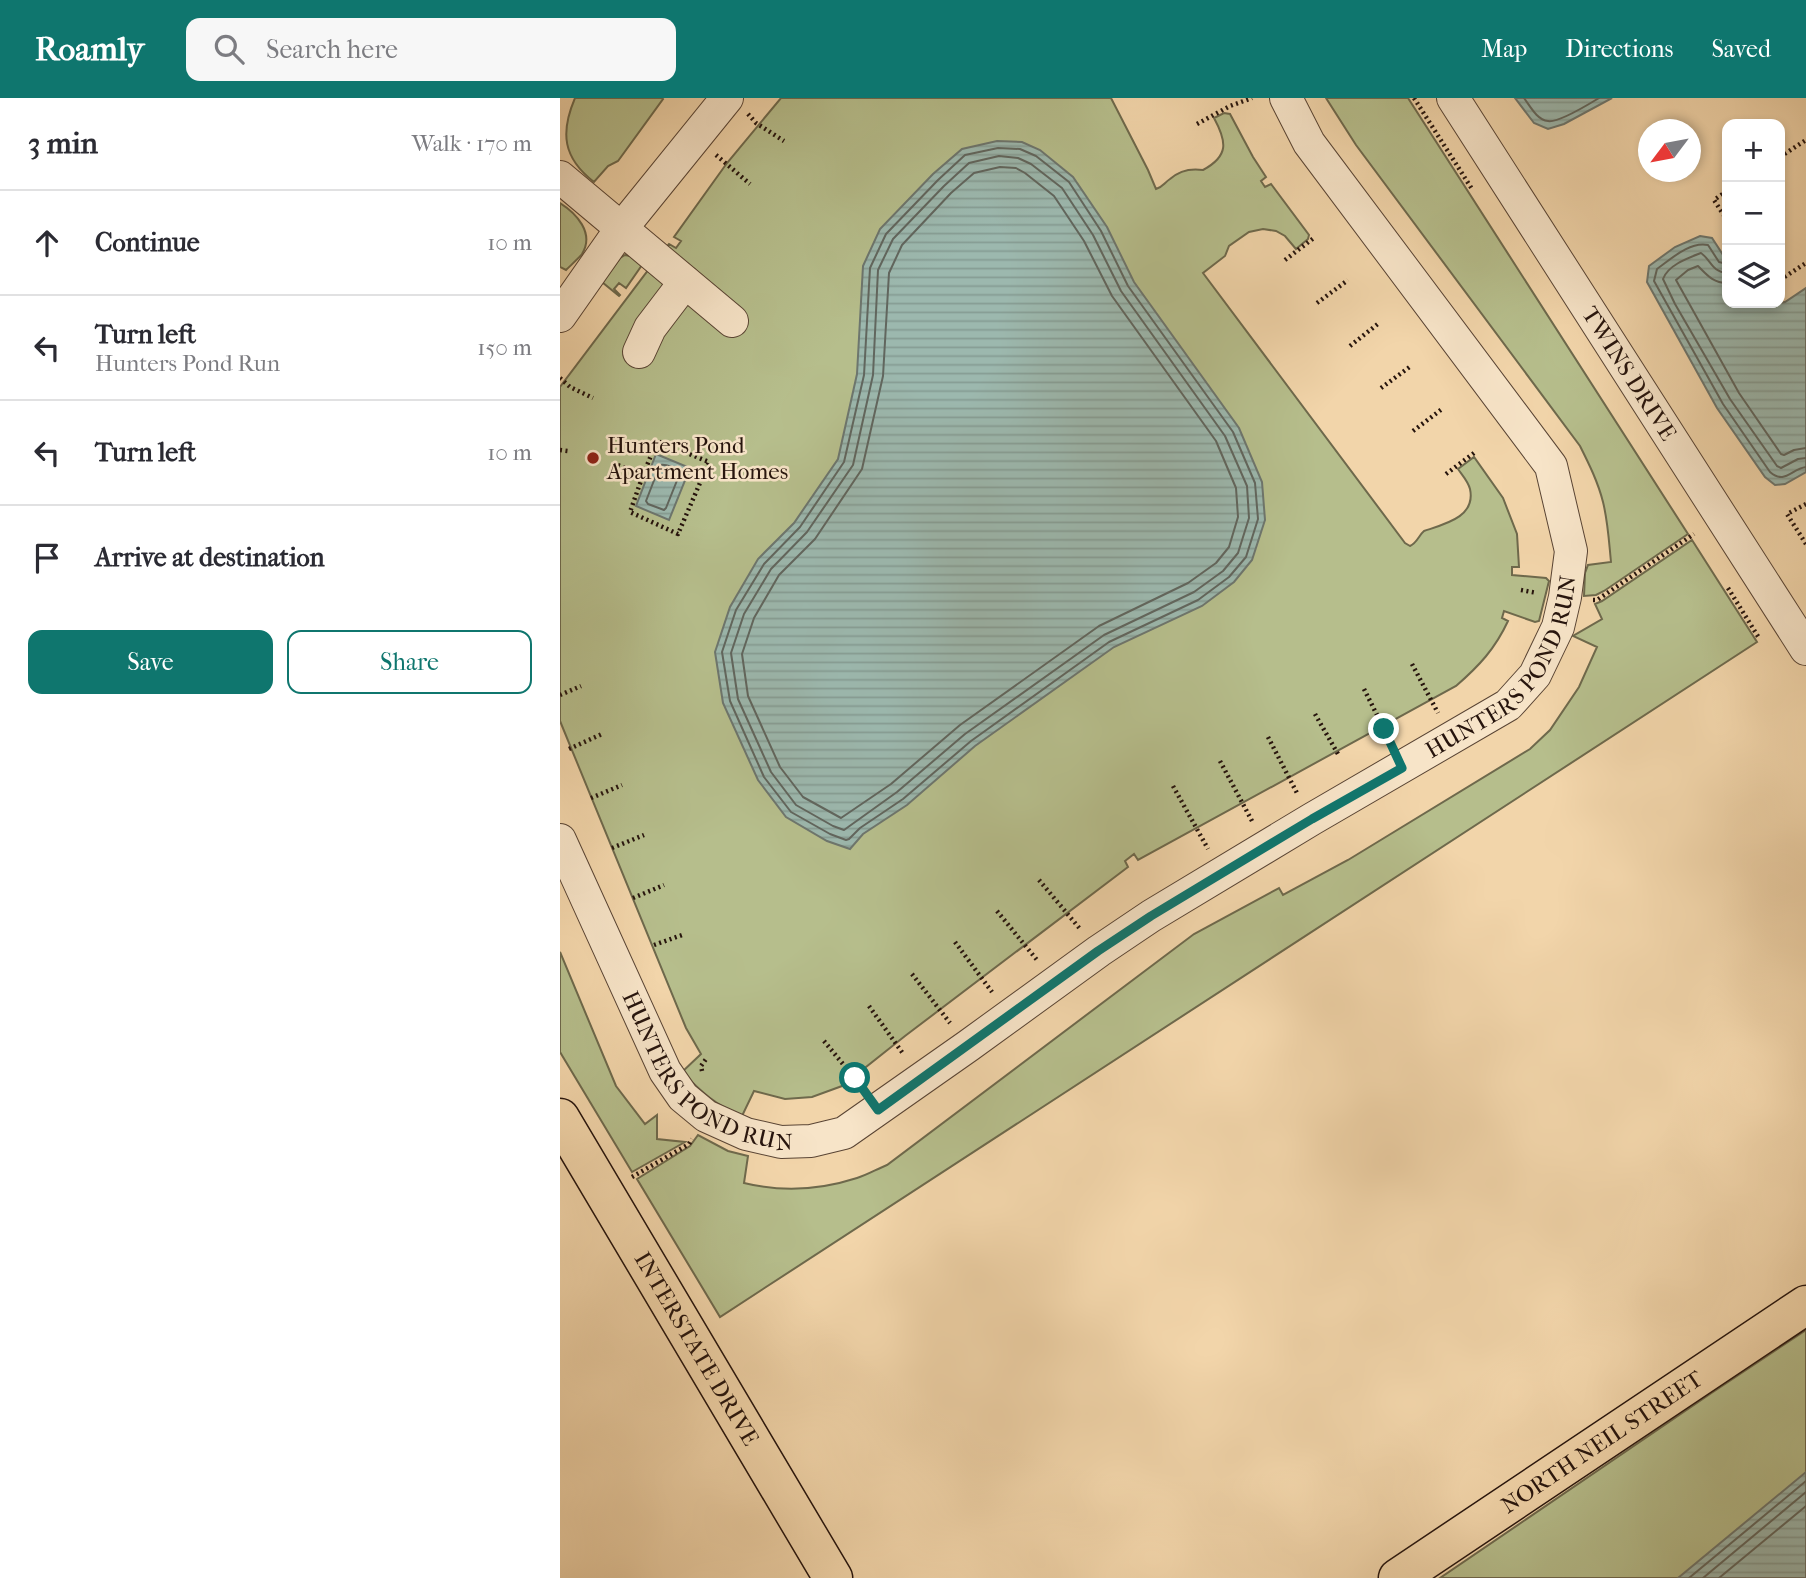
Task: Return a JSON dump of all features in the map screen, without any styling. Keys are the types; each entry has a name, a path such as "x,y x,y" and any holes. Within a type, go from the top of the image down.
{"main road":[{"name":"INTERSTATE DRIVE","path":"560,1118 833,1578"},
{"name":"NORTH NEIL STREET","path":"1398,1578 1806,1305"}],"street":[{"name":"HUNTERS POND RUN","path":"560,840 665,1071 683,1097 706,1116 746,1134 781,1142 811,1140 844,1133 1151,916 1508,705 1535,675 1558,627 1565,597 1571,551 1551,466 1309,143 1286,98"},
{"name":"TWINS DRIVE","path":"1453,98 1806,649"},
{"path":"560,316 621,229 695,137 733,102"},
{"path":"560,177 732,321"},
{"path":"639,352 650,328 685,282"}],"path":[{"path":"1196,124 1252,98"},
{"path":"733,102 784,141"},
{"path":"695,137 750,184"},
{"path":"1785,154 1806,140"},
{"path":"1722,194 1714,200 1722,212"},
{"path":"1285,260 1315,237"},
{"path":"1785,277 1806,263"},
{"path":"1317,303 1348,280"},
{"path":"1350,346 1380,323"},
{"path":"1381,388 1411,366"},
{"path":"560,378 570,387 593,398"},
{"path":"1413,431 1442,409"},
{"path":"657,441 709,462 678,534 630,512 643,475 657,441"},
{"path":"560,450 568,451"},
{"path":"1446,474 1474,453"},
{"path":"618,465 643,475"},
{"path":"1806,504 1787,514 1806,544"},
{"path":"1589,600 1597,600 1694,534"},
{"path":"1412,664 1452,737"},
{"path":"560,695 581,686"},
{"path":"1364,689 1402,768"},
{"path":"1315,714 1338,754"},
{"path":"569,749 602,734"},
{"path":"1268,737 1312,819"},
{"path":"1220,761 1266,846"},
{"path":"591,798 622,785"},
{"path":"1173,786 1221,873"},
{"path":"612,848 644,835"},
{"path":"1039,880 1098,951"},
{"path":"633,898 664,885"},
{"path":"997,911 1055,983"},
{"path":"653,945 685,934"},
{"path":"954,942 1011,1015"},
{"path":"912,974 968,1046"},
{"path":"869,1006 921,1078"},
{"path":"824,1041 878,1110"},
{"path":"632,1177 689,1144 696,1132"}],"green space":[{"path":"575,98 663,99 618,161 608,166 594,182 576,164 567,144 567,123"},
{"path":"781,98 1111,98 1156,189 1181,172 1203,170 1218,159 1223,141 1214,118 1224,113 1230,114 1266,177 1261,181 1265,187 1271,184 1309,235 1296,249 1285,236 1276,231 1263,229 1249,232 1229,246 1225,256 1203,273 1405,543 1410,546 1424,531 1464,513 1471,499 1470,489 1458,469 1474,457 1503,498 1517,534 1519,567 1512,567 1512,575 1546,578 1549,581 1539,621 1504,611 1502,618 1508,621 1498,640 1479,664 1456,686 1138,860 1134,854 1125,861 1128,867 842,1086 812,1097 785,1099 754,1091 742,1116 710,1098 682,1072 701,1054 686,1028 560,721 560,387 661,253 669,244 676,248 681,241 674,237 727,163"},
{"path":"1326,98 1408,98 1688,534 1604,591 1584,596 1588,565 1611,562 1603,502 1580,446 1356,145"},
{"path":"560,203 582,224 586,239 582,254 566,270 560,267"},
{"path":"625,255 642,265 626,288 619,283 614,289 619,296 602,282"},
{"path":"1692,540 1757,642 720,1317 637,1179 690,1146 698,1135 728,1151 748,1156 744,1183 758,1186 786,1189 829,1185 861,1177 887,1165 1194,934 1279,888 1283,895 1348,860 1530,749 1550,730 1579,687 1597,647 1573,636 1602,619 1595,604"},
{"path":"560,952 616,1086 645,1124 657,1115 657,1139 685,1142 632,1172 560,1052"},
{"path":"1806,1330 1806,1578 1440,1578 1713,1392"}],"water":[{"path":"1515,98 1612,98 1564,124 1548,129 1534,123"},
{"path":"997,141 1022,142 1040,150 1073,177 1107,227 1134,282 1239,428 1262,482 1265,520 1252,560 1234,582 1202,606 1114,647 975,746 907,805 863,834 850,849 827,841 786,817 758,780 723,703 715,652 730,607 758,559 794,523 838,459 857,374 863,266 880,229 933,174 962,149"},
{"path":"1700,236 1712,238 1722,253 1722,308 1785,308 1785,302 1806,288 1806,472 1785,484 1775,485 1765,477 1717,408 1647,282 1649,266 1675,247"},
{"path":"656,454 690,468 669,520 636,506"},
{"path":"1806,1472 1806,1578 1678,1578"}],"place":[{"name":"Hunters Pond Apartment Homes","path":"593,458"}],"route":[{"path":"855,1078 878,1110 1098,951 1151,916 1402,768 1384,729"}]}
